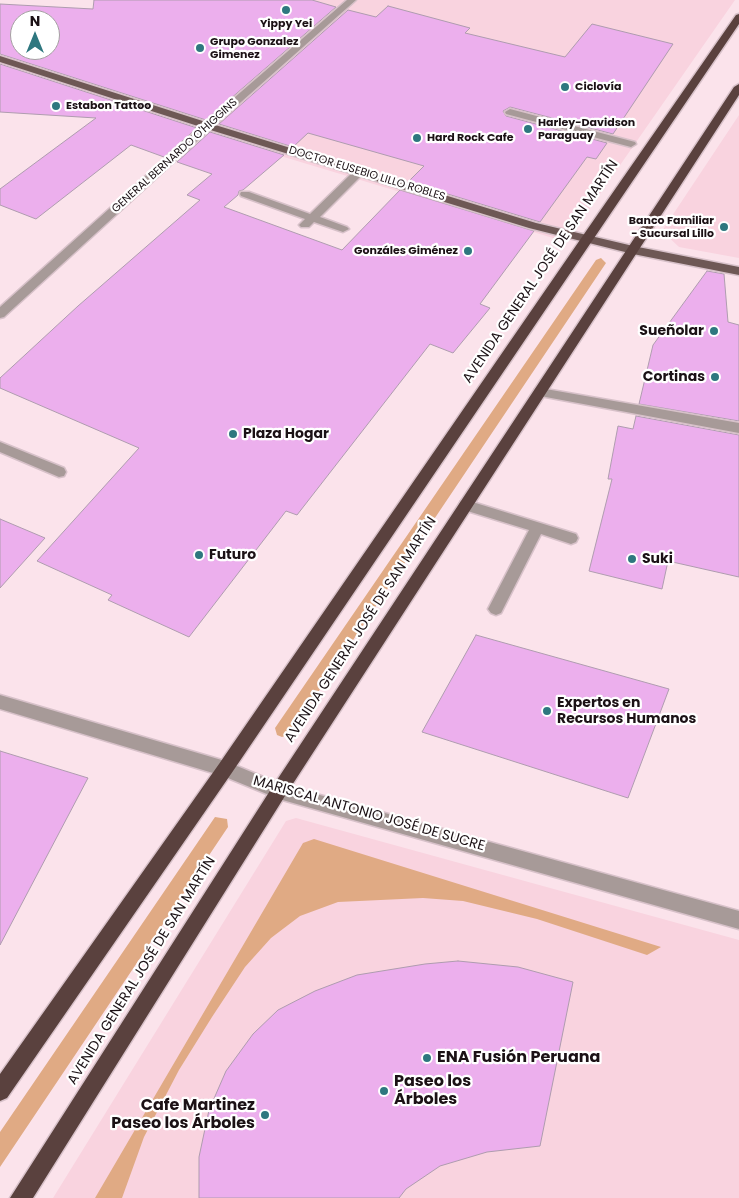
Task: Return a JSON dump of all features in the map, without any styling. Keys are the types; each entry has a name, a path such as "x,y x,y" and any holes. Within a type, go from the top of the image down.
{"highway":[{"name":"AVENIDA GENERAL JOSÉ DE SAN MARTÍN","path":"0,1091 225,770 739,17"},
{"name":"AVENIDA GENERAL JOSÉ DE SAN MARTÍN","path":"29,1193 279,790 739,87"}],"main road":[{"name":"DOCTOR EUSEBIO LILLO ROBLES","path":"0,58 208,126 526,224 633,250 739,272"}],"street":[{"name":"GENERAL BERNARDO O'HIGGINS","path":"0,314 349,1"},
{"path":"510,112 631,144"},
{"path":"308,222 359,172"},
{"path":"245,194 308,222 344,229"},
{"path":"540,392 739,428"},
{"path":"0,447 59,472"},
{"path":"466,505 571,538"},
{"path":"496,609 537,528"},
{"name":"MARISCAL ANTONIO JOSÉ DE SUCRE","path":"0,702 225,770 279,790 739,920"}],"shaded area":[{"path":"192,0 735,0 586,214 563,241 58,89"},
{"path":"739,115 739,258 679,247 662,231"},
{"path":"601,258 606,263 290,734 282,737 277,735 275,728 596,260"},
{"path":"215,817 227,819 228,827 0,1167 0,1132"},
{"path":"296,818 739,940 739,1198 53,1198 286,821"},
{"path":"314,839 661,947 647,955 537,919 463,901 423,898 338,902 300,916 271,938 245,967 212,1017 179,1070 144,1137 122,1198 95,1198 303,843"}],"building":[{"path":"94,0 312,0 336,7 206,120 19,60 60,60 60,10 10,10 10,57 0,54 0,4 93,9"},
{"path":"388,6 470,28 465,33 565,57 592,24 673,44 613,134 510,107 503,111 506,116 607,143 596,159 587,157 540,222 408,182 424,166 308,133 293,147 219,124 348,10 376,17"},
{"path":"0,64 197,128 164,157 131,145 36,219 0,205 0,189 96,118 0,112"},
{"path":"210,132 284,155 243,190 239,191 238,195 224,207 342,250 400,190 534,231 480,304 490,308 453,353 430,344 297,515 286,511 189,637 108,600 112,595 37,561 139,448 0,388 0,378 78,306 200,200 187,195 212,174 177,162"},
{"path":"707,271 724,274 728,322 739,325 739,421 639,404 653,345"},
{"path":"636,416 739,435 739,577 668,561 662,589 589,571 612,479 608,479 618,426 633,429"},
{"path":"0,519 45,538 0,588"},
{"name":"Expertos en Recursos Humanos","path":"476,635 669,689 628,798 422,732"},
{"path":"0,751 88,778 0,945"},
{"name":"Paseo los Árboles","path":"458,961 518,967 573,982 540,1146 487,1152 440,1166 406,1189 399,1198 199,1198 199,1157 209,1110 226,1071 253,1034 278,1010 315,991 357,975 425,964"}],"place":[{"name":"Yippy Yei","path":"286,10"},
{"name":"Grupo Gonzalez Gimenez","path":"200,48"},
{"name":"Ciclovía","path":"565,87"},
{"name":"Estabon Tattoo","path":"56,106"},
{"name":"Harley-Davidson Paraguay","path":"528,129"},
{"name":"Hard Rock Cafe","path":"417,138"},
{"name":"Banco Familiar - Sucursal Lillo","path":"724,227"},
{"name":"Gonzáles Giménez","path":"468,251"},
{"name":"Sueñolar","path":"714,331"},
{"name":"Cortinas","path":"715,377"},
{"name":"Plaza Hogar","path":"233,434"},
{"name":"Futuro","path":"199,555"},
{"name":"Suki","path":"632,559"},
{"name":"Expertos en Recursos Humanos","path":"547,711"},
{"name":"ENA Fusión Peruana","path":"427,1058"},
{"name":"Paseo los Árboles","path":"384,1091"},
{"name":"Cafe Martinez Paseo los Árboles","path":"265,1115"}]}
